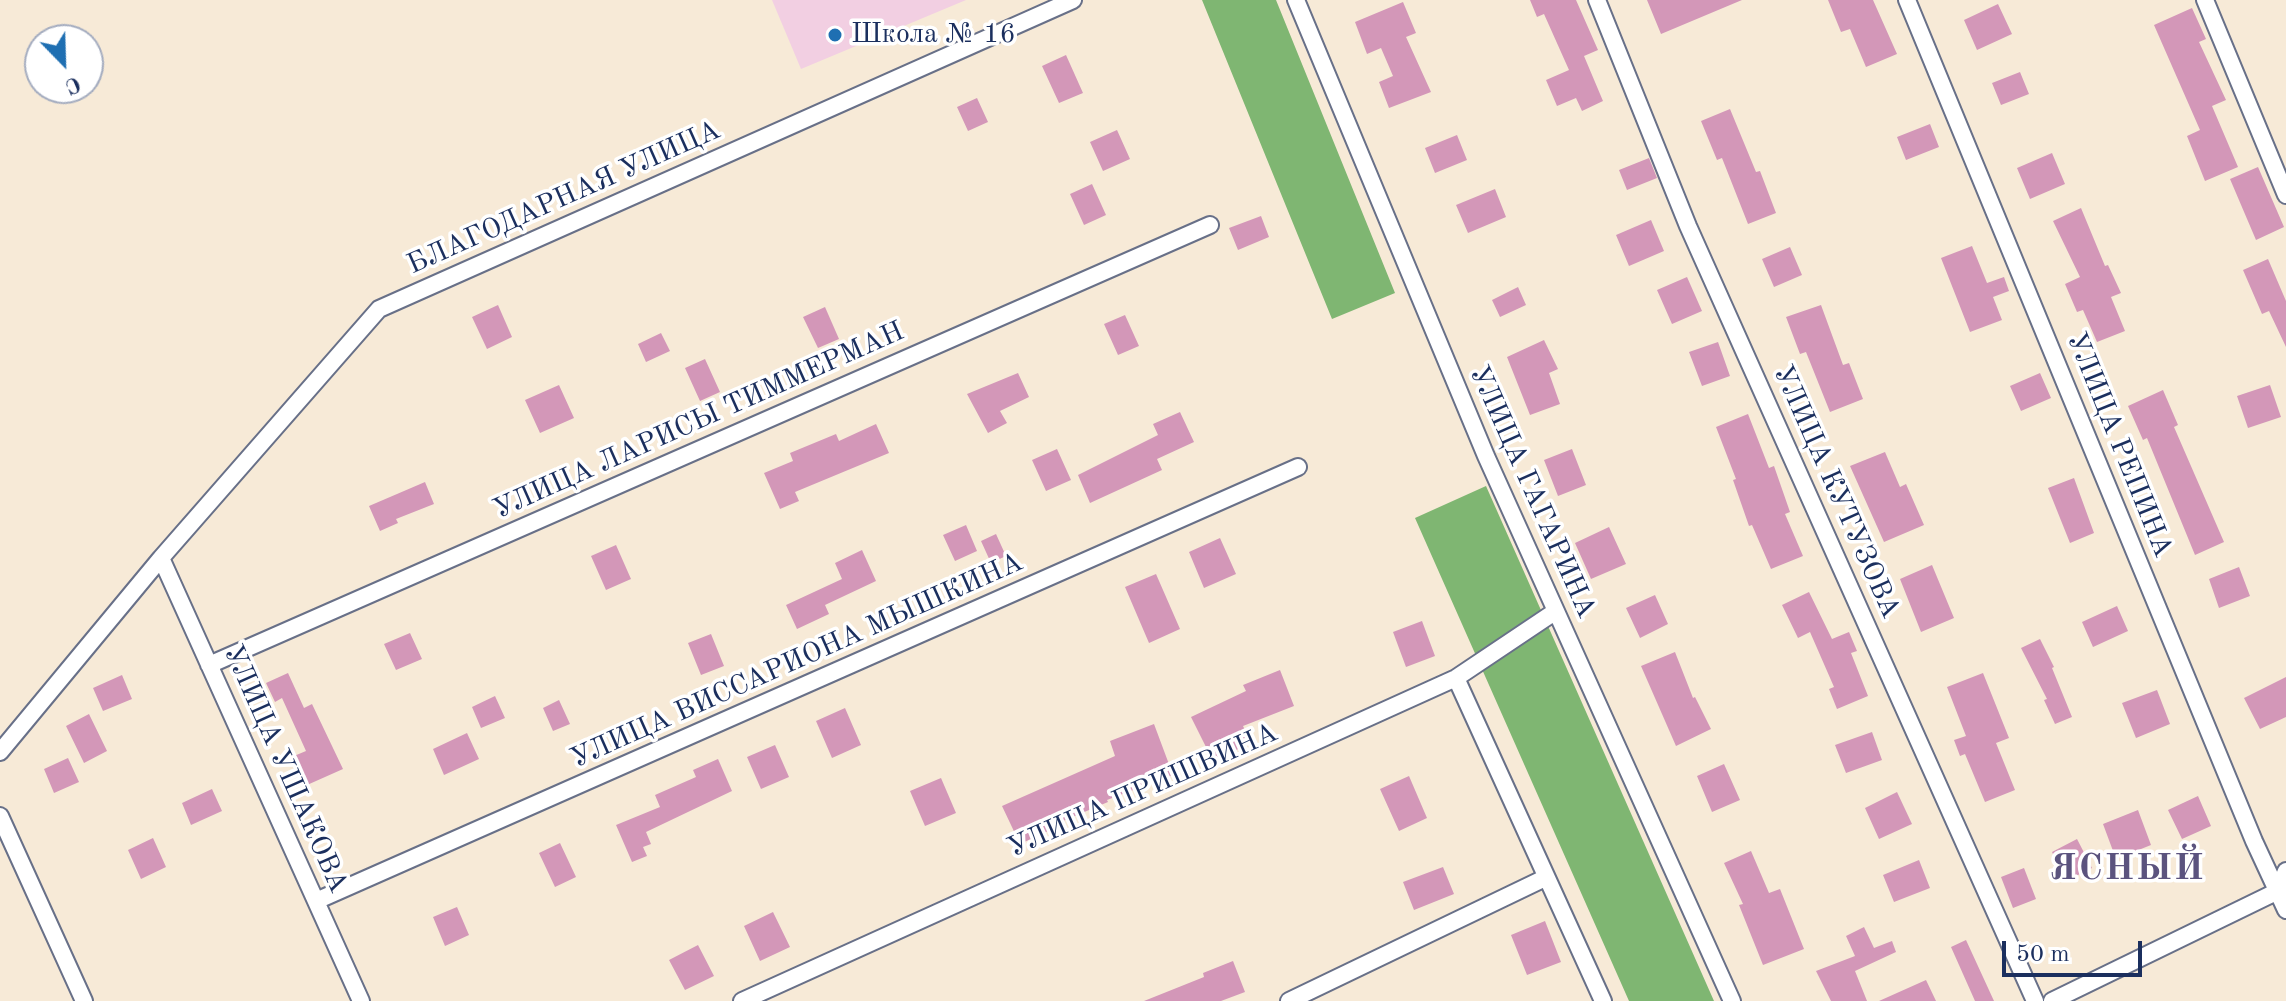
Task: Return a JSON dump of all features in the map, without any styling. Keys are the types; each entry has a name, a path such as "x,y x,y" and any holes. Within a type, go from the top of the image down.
{"street":[{"name":"БЛАГОДАРНАЯ УЛИЦА","path":"0,752 161,558 379,309 1073,0"},
{"name":"УЛИЦА ГАГАРИНА","path":"1296,0 1486,456 1732,1001"},
{"name":"УЛИЦА КУТУЗОВА","path":"1597,0 1688,226 2035,1001"},
{"name":"УЛИЦА РЕПИНА","path":"1907,0 2254,841 2286,910"},
{"path":"2205,0 2286,195"},
{"name":"УЛИЦА ЛАРИСЫ ТИММЕРМАН","path":"209,665 1210,225"},
{"name":"УЛИЦА ВИССАРИОНА МЫШКИНА","path":"316,901 1298,467"},
{"name":"УЛИЦА УШАКОВА","path":"161,558 361,1001"},
{"name":"УЛИЦА ПРИШВИНА","path":"742,1001 1456,678 1556,611"},
{"path":"1456,678 1603,1001"},
{"path":"0,816 84,1001"},
{"path":"2052,1001 2278,891 2286,871"},
{"path":"1289,1001 1545,878"}],"shaded area":[{"name":"Школа № 16","path":"772,0 966,0 801,69"}],"green space":[{"path":"1202,0 1276,0 1395,293 1332,319"},
{"path":"1486,486 1714,1001 1629,1001 1415,518"}],"building":[{"path":"1530,0 1576,0 1598,50 1584,56 1603,101 1582,111 1576,98 1557,106 1546,80 1569,70 1544,14 1537,17"},
{"path":"1647,0 1742,0 1661,34"},
{"path":"1828,0 1873,0 1897,54 1866,67 1850,29 1841,32"},
{"path":"1403,2 1416,33 1406,37 1431,92 1389,108 1379,82 1393,76 1381,48 1367,54 1355,22"},
{"path":"1998,4 2012,34 1977,50 1964,20"},
{"path":"2192,8 2206,39 2199,42 2226,100 2212,106 2238,167 2205,181 2187,136 2200,130 2154,25"},
{"path":"1066,55 1083,93 1059,103 1042,66"},
{"path":"2020,72 2029,94 2001,105 1992,83"},
{"path":"977,98 988,122 968,131 957,107"},
{"path":"1730,109 1776,213 1748,224 1722,158 1717,160 1701,121"},
{"path":"1930,124 1939,147 1906,160 1897,137"},
{"path":"1117,130 1130,159 1103,171 1090,142"},
{"path":"1457,135 1467,160 1435,173 1425,148"},
{"path":"2052,153 2065,184 2030,199 2017,168"},
{"path":"1649,158 1657,178 1627,190 1619,170"},
{"path":"2258,167 2284,227 2256,240 2230,179"},
{"path":"1092,184 1106,215 1084,225 1070,194"},
{"path":"1495,189 1506,217 1468,233 1456,205"},
{"path":"2081,208 2105,266 2108,265 2121,293 2111,297 2125,331 2097,342 2083,310 2077,312 2065,284 2080,277 2053,221"},
{"path":"1261,216 1269,237 1238,250 1229,228"},
{"path":"1651,220 1664,251 1629,266 1616,235"},
{"path":"1972,246 1987,283 2004,277 2009,291 1993,297 2002,320 1970,332 1941,258"},
{"path":"1790,247 1802,275 1774,287 1762,259"},
{"path":"2268,259 2286,301 2286,347 2269,311 2262,314 2243,270"},
{"path":"1687,277 1702,311 1672,324 1657,290"},
{"path":"1518,287 1526,305 1500,317 1492,300"},
{"path":"498,305 512,337 487,349 472,317"},
{"path":"1821,305 1843,365 1849,363 1863,399 1830,412 1806,352 1800,354 1786,317"},
{"path":"825,307 839,339 818,348 803,317"},
{"path":"1125,315 1139,346 1118,355 1104,324"},
{"path":"661,333 670,351 646,362 638,344"},
{"path":"1544,340 1558,369 1549,373 1560,404 1530,415 1507,357"},
{"path":"1718,342 1730,376 1702,386 1689,352"},
{"path":"705,359 720,392 700,401 685,368"},
{"path":"1018,373 1029,397 1000,411 1007,423 988,433 967,394"},
{"path":"2040,373 2051,398 2021,411 2010,386"},
{"path":"559,385 574,418 540,433 525,400"},
{"path":"2270,385 2281,417 2248,428 2237,396"},
{"path":"2163,390 2178,425 2174,427 2224,542 2195,555 2147,438 2143,440 2128,406"},
{"path":"1180,412 1194,442 1157,459 1162,470 1090,503 1078,475 1158,435 1153,424"},
{"path":"1748,414 1769,468 1774,466 1790,512 1785,514 1803,556 1771,569 1752,525 1749,526 1733,480 1736,479 1716,427"},
{"path":"876,424 889,453 795,492 799,501 780,509 764,473 793,461 790,453 836,434 839,441"},
{"path":"1057,449 1071,480 1046,491 1032,460"},
{"path":"1572,449 1586,485 1558,496 1544,460"},
{"path":"1885,452 1900,487 1906,484 1924,525 1884,542 1850,466"},
{"path":"2074,478 2094,533 2070,543 2048,488"},
{"path":"425,482 434,504 396,519 398,523 380,531 369,506"},
{"path":"966,525 977,551 955,561 943,535"},
{"path":"1609,527 1626,564 1591,579 1575,543"},
{"path":"996,534 1006,556 991,563 981,541"},
{"path":"1220,538 1236,574 1204,588 1189,552"},
{"path":"616,545 631,579 606,590 591,556"},
{"path":"862,550 876,581 825,605 829,614 797,629 786,605 842,579 835,563"},
{"path":"1932,565 1954,618 1921,632 1900,579"},
{"path":"2239,567 2250,596 2219,608 2209,579"},
{"path":"1156,574 1180,629 1149,643 1125,587"},
{"path":"1809,592 1832,639 1849,632 1857,651 1851,653 1868,696 1837,709 1829,689 1834,687 1810,632 1798,638 1782,605"},
{"path":"1655,595 1668,624 1640,638 1626,608"},
{"path":"2117,606 2128,631 2093,647 2082,622"},
{"path":"1422,621 1435,656 1406,667 1393,632"},
{"path":"410,633 422,659 396,670 384,644"},
{"path":"711,634 724,666 701,675 688,643"},
{"path":"2040,639 2072,717 2055,724 2044,700 2047,699 2021,648"},
{"path":"1675,652 1693,698 1711,729 1676,746 1641,666"},
{"path":"1280,670 1294,706 1243,726 1251,743 1213,761 1191,717 1246,691 1243,685"},
{"path":"288,673 304,708 312,704 343,769 307,785 294,756 306,751 282,698 275,702 266,683"},
{"path":"1983,673 2009,738 1996,743 2015,790 1985,802 1965,754 1960,756 1954,740 1966,736 1947,687"},
{"path":"122,675 132,699 103,711 93,688"},
{"path":"2286,677 2286,717 2260,729 2244,698"},
{"path":"2157,690 2170,724 2136,738 2122,703"},
{"path":"495,696 505,718 481,728 472,707"},
{"path":"559,700 570,724 553,731 543,708"},
{"path":"845,708 861,745 832,758 816,721"},
{"path":"89,714 107,751 84,763 66,726"},
{"path":"1154,724 1173,775 1107,800 1020,844 1002,806 1115,756 1110,741"},
{"path":"1872,732 1882,760 1846,773 1835,745"},
{"path":"467,733 479,759 444,775 433,749"},
{"path":"775,745 789,777 761,789 747,757"},
{"path":"68,758 79,782 54,793 44,769"},
{"path":"718,759 732,791 646,832 651,844 643,847 647,856 632,862 616,825 660,807 655,795 696,777 693,770"},
{"path":"1724,764 1740,800 1712,812 1697,776"},
{"path":"1409,776 1427,818 1399,831 1380,789"},
{"path":"941,778 956,813 925,826 910,791"},
{"path":"212,789 222,811 191,825 182,803"},
{"path":"1897,792 1912,824 1879,839 1865,808"},
{"path":"2198,796 2211,826 2182,839 2168,810"},
{"path":"2138,810 2151,845 2116,859 2103,824"},
{"path":"153,838 166,867 141,879 128,850"},
{"path":"2077,839 2092,868 2066,881 2052,852"},
{"path":"560,843 576,877 555,887 539,853"},
{"path":"1751,851 1769,893 1780,889 1804,949 1763,965 1739,905 1743,904 1724,863"},
{"path":"1919,860 1930,888 1894,902 1883,875"},
{"path":"1443,867 1454,894 1414,910 1403,882"},
{"path":"2024,868 2036,899 2013,908 2001,877"},
{"path":"457,907 469,935 445,946 433,917"},
{"path":"773,912 790,947 760,961 744,926"},
{"path":"1545,921 1561,962 1527,975 1511,935"},
{"path":"1864,927 1874,948 1892,941 1896,952 1855,971 1867,1001 1831,1001 1816,971 1855,956 1846,936"},
{"path":"1966,940 1994,1001 1975,1001 1951,947"},
{"path":"698,945 714,976 685,990 669,960"},
{"path":"1233,961 1245,992 1221,1001 1144,1001 1204,977 1203,973"},
{"path":"1926,980 1936,1001 1879,1001"}],"place":[{"name":"Школа № 16","path":"835,35"}],"district":[{"name":"ЯСНЫЙ","path":"2128,870"}]}
